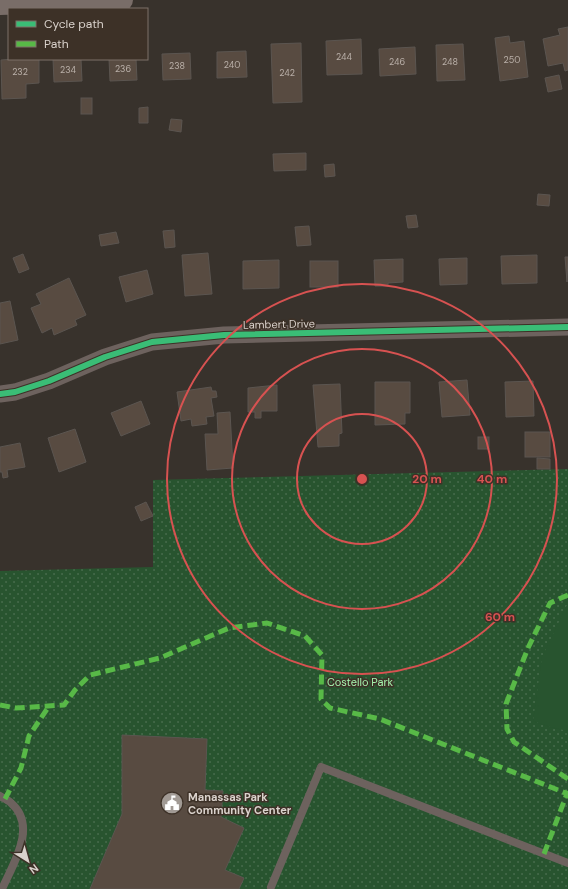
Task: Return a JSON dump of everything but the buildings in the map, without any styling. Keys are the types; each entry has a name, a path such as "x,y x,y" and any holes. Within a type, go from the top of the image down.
{"main road":[{"path":"0,4 122,0"}],"street":[{"name":"Lambert Drive","path":"0,394 15,392 49,382 105,357 152,342 224,335 568,327"}],"lane":[{"path":"271,887 321,767 568,863"},
{"path":"0,796 11,803 20,814 24,829 20,848 2,889"}],"green space":[{"name":"Costello Park","path":"568,469 568,889 0,889 0,571 153,567 153,480"},
{"path":"568,603 568,731 533,721 542,657"}],"marked path":[{"path":"568,595 550,603 528,648 506,704 507,729 514,742 568,779"},
{"path":"0,705 16,708 64,705 75,690 90,675 160,658 229,628 267,623 305,636 322,655 321,699 330,708 380,719 568,794"},
{"path":"5,799 21,768 29,736 49,706"},
{"path":"544,854 568,791"}],"cycle path":[{"path":"0,394 15,392 49,381 105,357 152,342 224,335 568,327"}],"place":[{"name":"Manassas Park Community Center","path":"172,803"}]}
